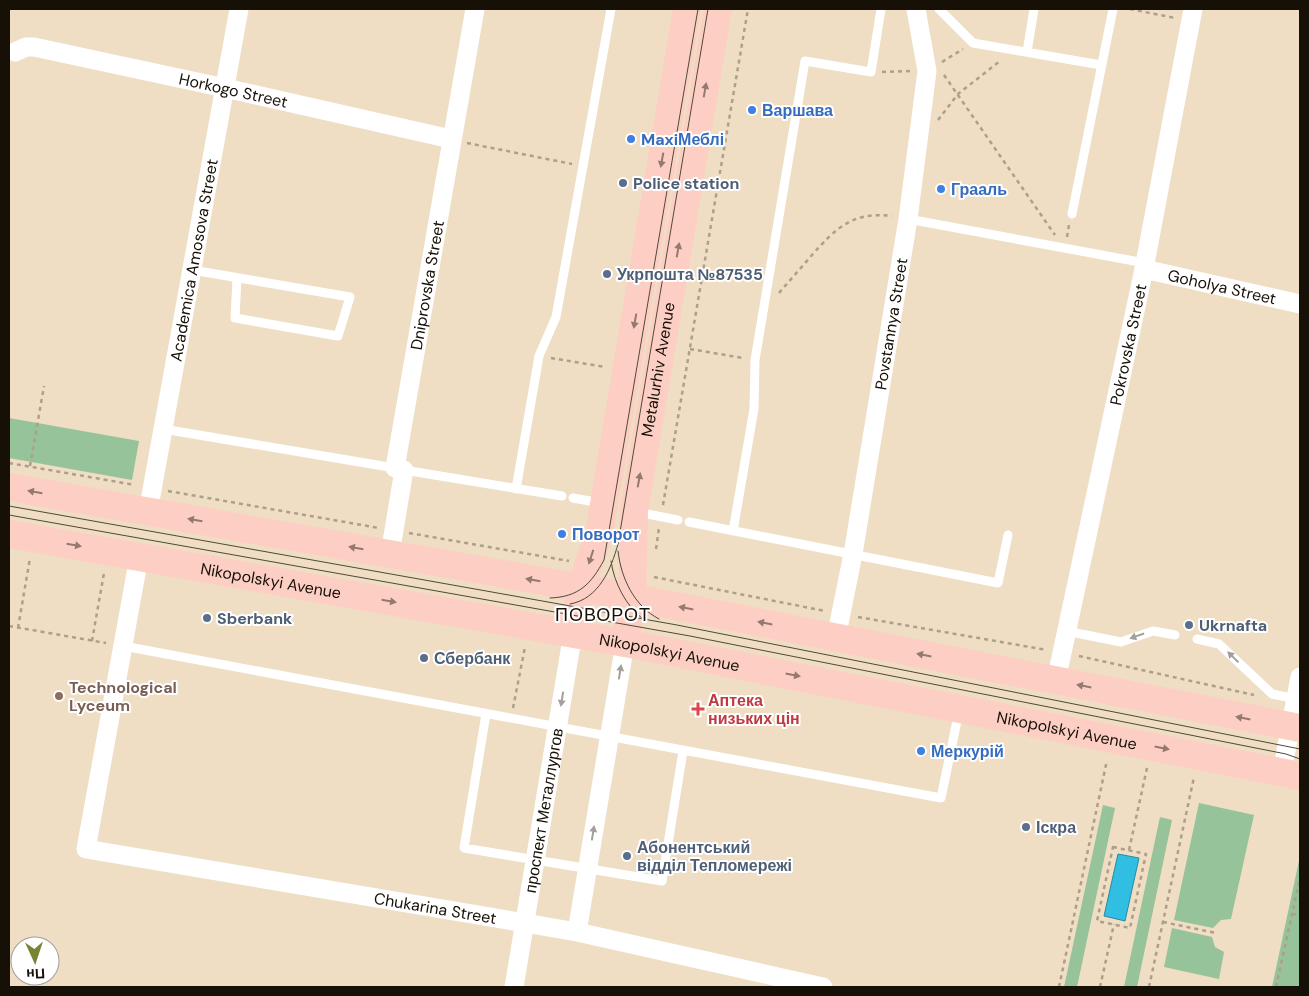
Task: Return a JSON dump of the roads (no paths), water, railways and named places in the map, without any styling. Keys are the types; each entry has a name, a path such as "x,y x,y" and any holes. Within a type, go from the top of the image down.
{"main road":[{"name":"Metalurhiv Avenue","path":"573,633 578,575 598,534 604,504 688,9"},
{"name":"Metalurhiv Avenue","path":"625,643 632,598 634,511 718,9"},
{"path":"9,487 150,500 578,575 632,598 838,626 1056,681 1296,728"},
{"name":"Nikopolskyi Avenue","path":"9,534 573,633 1291,774"}],"street":[{"name":"Academica Amosova Street","path":"150,500 239,9"},
{"name":"Dniprovska Street","path":"392,542 400,469 451,139 475,9"},
{"name":"Povstannya Street","path":"838,626 852,554 932,68 916,9"},
{"name":"Pokrovska Street","path":"1056,681 1144,266 1192,15"},
{"name":"Horkogo Street","path":"11,50 34,47 451,139"},
{"name":"Goholya Street","path":"1144,266 1300,304"},
{"path":"123,646 140,557"},
{"name":"проспект Металлургов","path":"514,987 573,633"},
{"path":"576,932 625,643"},
{"name":"Chukarina Street","path":"123,646 86,849 576,932 782,983 823,987"},
{"path":"1291,774 1296,728 1296,699 1300,678"}],"lane":[{"path":"516,489 539,356 556,317 611,9"},
{"path":"733,531 754,409 754,360 805,61 870,72 881,9"},
{"path":"939,9 974,43 1102,65"},
{"path":"1027,52 1034,9"},
{"path":"1072,214 1113,9"},
{"path":"908,219 1065,248 1144,266"},
{"path":"192,270 350,297 338,336 235,318 237,278"},
{"path":"163,429 562,496"},
{"path":"573,498 604,504"},
{"path":"634,511 678,520"},
{"path":"689,522 998,583 1008,535"},
{"path":"1066,631 1121,642 1153,631 1175,635"},
{"path":"1197,639 1219,644 1272,694 1296,699"},
{"path":"123,646 941,798 960,708"},
{"path":"486,714 464,848 662,881 684,751"}],"water":[{"path":"1118,854 1139,858 1125,921 1104,916"}],"tram line":[{"path":"550,598 569,595 583,588 594,576 604,560 698,9"},
{"path":"570,604 589,596 596,589 612,563 618,544 708,9"},
{"path":"9,506 677,625 1300,749"},
{"path":"9,515 690,636 1286,754 1300,759"},
{"path":"618,551 622,571 630,590 642,607 659,619"},
{"path":"611,561 615,578 626,601 643,619"}],"place":[{"name":"Варшава","path":"752,110"},
{"name":"MaxiМеблі","path":"631,139"},
{"name":"Police station","path":"623,183"},
{"name":"Грааль","path":"941,189"},
{"name":"Укрпошта №87535","path":"607,274"},
{"name":"Поворот","path":"562,534"},
{"name":"Sberbank","path":"207,618"},
{"name":"Ukrnafta","path":"1189,625"},
{"name":"Сбербанк","path":"424,658"},
{"name":"Technological Lyceum","path":"59,696"},
{"name":"Аптека низьких цін","path":"698,709"},
{"name":"Меркурій","path":"921,751"},
{"name":"Іскра","path":"1026,827"},
{"name":"Абонентський відділ Тепломережі","path":"627,856"}],"district":[{"name":"ПОВОРОТ","path":"603,615"}]}
